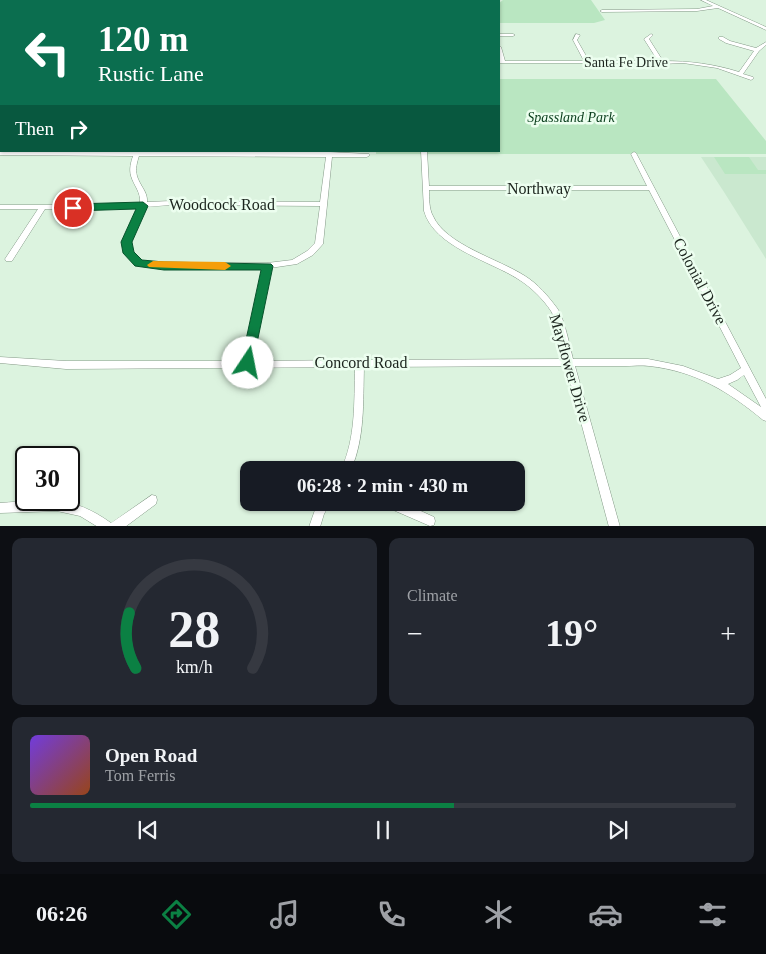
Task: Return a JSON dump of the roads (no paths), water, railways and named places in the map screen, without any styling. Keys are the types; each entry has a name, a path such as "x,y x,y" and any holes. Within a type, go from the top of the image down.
{"street":[{"path":"703,0 766,29"},
{"path":"602,11 698,10 718,7"},
{"path":"500,35 513,36"},
{"path":"578,35 576,40 587,62"},
{"path":"650,35 646,40 662,63"},
{"path":"721,38 728,42 757,50"},
{"path":"741,73 757,50 766,44"},
{"name":"Santa Fe Drive","path":"501,62 701,64 741,73 751,78"},
{"name":"Mayflower Drive","path":"424,152 428,216 441,232 463,248 520,276 541,291 556,312 615,526"},
{"path":"0,153 367,155"},
{"path":"136,154 133,166 134,176 144,196 143,206 126,242 128,253 139,263 164,266 267,266 294,262 310,253 320,244 329,154"},
{"name":"Colonial Drive","path":"634,154 766,408"},
{"name":"Northway","path":"427,188 652,188"},
{"name":"Woodcock Road","path":"0,207 143,206 170,203 324,204"},
{"path":"10,259 42,208"},
{"path":"248,363 267,266"},
{"name":"Concord Road","path":"0,360 66,365 648,362 682,368 719,382 737,393 766,417"},
{"path":"351,461 357,438 360,362"},
{"path":"719,382 730,380 741,374 746,368"},
{"path":"115,526 152,500"},
{"path":"0,508 57,505 74,507 86,511 108,526"},
{"path":"314,526 320,511"},
{"path":"408,511 430,521"}],"park label":[{"name":"Spassland Park","path":"571,117"}]}
